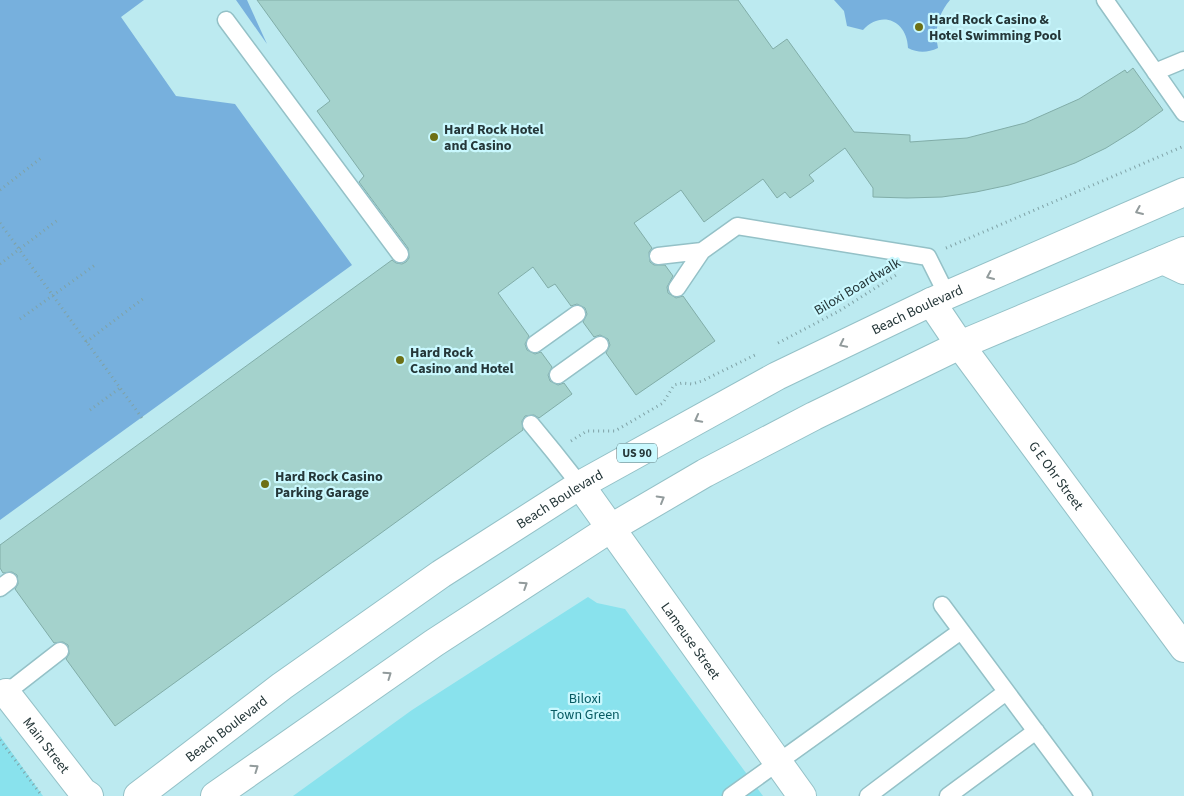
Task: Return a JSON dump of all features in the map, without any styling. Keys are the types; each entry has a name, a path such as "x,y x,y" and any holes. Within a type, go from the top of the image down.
{"main road":[{"name":"Beach Boulevard","path":"138,796 282,686 425,585 580,485 776,376 939,298 1184,192"},
{"path":"215,796 434,643 611,528 705,473 814,416 960,345 1177,261"},
{"name":"G E Ohr Street","path":"939,298 960,345 1184,648"},
{"name":"Lameuse Street","path":"580,485 802,796"},
{"name":"Main Street","path":"6,693 78,785 89,796"}],"lane":[{"path":"1105,0 1184,113"},
{"path":"226,20 400,254"},
{"path":"1155,72 1184,60"},
{"path":"677,288 702,251 737,226 928,257 939,298"},
{"path":"658,256 702,251"},
{"path":"535,344 577,314"},
{"path":"558,376 600,345"},
{"path":"531,424 580,485"},
{"path":"942,605 1084,796"},
{"path":"731,796 961,631"},
{"path":"6,693 60,651"},
{"path":"868,796 1006,692"},
{"path":"948,796 1036,731"}],"path":[{"name":"Biloxi Boardwalk","path":"770,347 821,321 881,283 957,242 1184,146"},
{"path":"0,190 41,158"},
{"path":"0,264 59,219"},
{"path":"0,223 142,418"},
{"path":"20,319 95,265"},
{"path":"86,342 144,298"},
{"path":"554,452 587,431 615,431 663,403 674,385 682,383 692,384 702,381 762,351"},
{"path":"90,410 120,388"},
{"path":"0,740 42,796"}],"green space":[{"name":"Biloxi Town Green","path":"588,597 597,603 625,609 763,796 293,796 412,710"},
{"path":"0,736 43,796 0,796"}],"shaded area":[{"path":"0,0 144,0 121,17 176,96 235,104 352,265 0,520"},
{"path":"236,0 247,0 267,44"},
{"name":"Hard Rock Casino & Hotel Swimming Pool","path":"834,0 950,0 938,23 936,35 938,48 923,52 908,48 907,38 903,31 892,21 877,20 863,30 847,26 844,11"}],"building":[{"name":"Hard Rock Casino and Hotel","path":"257,0 738,0 773,49 787,39 854,132 910,135 910,142 967,138 1025,123 1079,99 1125,70 1127,73 1133,68 1163,110 1106,148 1075,163 1009,185 976,192 942,197 873,197 873,188 845,148 809,175 814,181 790,198 785,192 777,198 763,179 704,222 681,190 634,223 652,248 649,252 650,262 654,265 665,265 673,276 667,287 668,293 676,298 683,296 715,341 636,395 606,353 610,345 608,339 600,335 594,337 583,322 587,314 585,308 577,304 571,306 555,284 548,288 533,267 498,293 529,336 525,344 527,350 535,354 541,352 552,367 548,375 550,381 558,385 564,383 572,394 539,418 534,415 525,416 522,421 523,430 115,726 66,659 69,654 68,645 63,642 54,643 15,589 18,584 17,575 12,572 3,573 0,568 0,545 392,260 402,264 409,258 408,248 359,182 364,176 317,111 330,101"}],"place":[{"name":"Hard Rock Casino & Hotel Swimming Pool","path":"919,27"},
{"name":"Hard Rock Hotel and Casino","path":"434,137"},
{"name":"Hard Rock Casino and Hotel","path":"400,360"},
{"name":"Hard Rock Casino Parking Garage","path":"265,484"}]}
